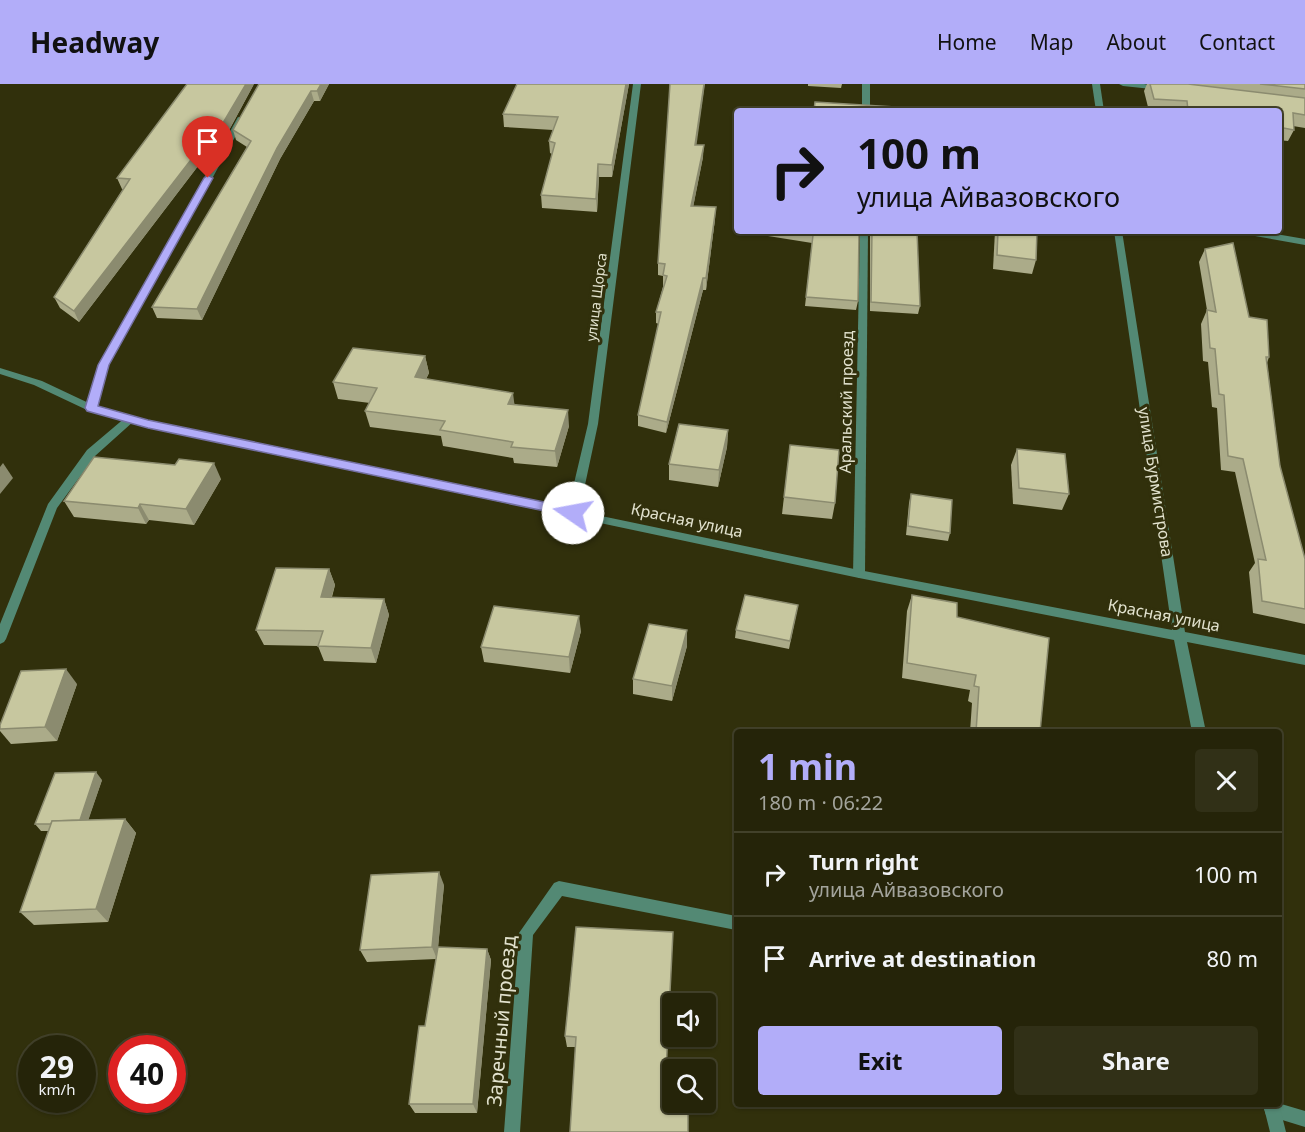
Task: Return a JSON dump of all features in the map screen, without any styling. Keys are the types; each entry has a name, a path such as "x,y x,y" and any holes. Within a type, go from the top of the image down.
{"street":[{"name":"улица Щорса","path":"573,513 593,424 637,84"},
{"path":"866,84 866,108"},
{"path":"1096,84 1100,108"},
{"path":"1123,84 1165,89"},
{"path":"91,408 104,365 243,115"},
{"name":"Аральский проезд","path":"859,574 864,234"},
{"name":"улица Бурмистрова","path":"1118,234 1179,634 1197,729"},
{"path":"1261,234 1305,242"},
{"name":"Красная улица","path":"0,371 38,383 91,408 130,419 859,574 1305,660"},
{"path":"0,639 52,507 91,453 130,419"},
{"name":"Заречный проезд","path":"512,1132 526,933 559,888 734,923"},
{"path":"1271,1107 1305,1119"},
{"path":"1271,1107 1278,1132"}],"building":[{"path":"187,84 246,84 223,123 221,121 74,311 54,297 130,179 117,178"},
{"path":"259,84 321,84 317,91 311,91 277,148 197,309 152,307 251,141 233,130"},
{"path":"517,84 626,84 612,165 598,164 596,199 541,195 555,143 549,141 558,117 503,114"},
{"path":"670,84 704,84 695,145 704,145 691,206 716,207 706,278 703,278 667,422 638,415 661,312 656,312 667,276 663,275 665,264 658,263"},
{"path":"1150,84 1188,84 1305,98 1305,115 1293,113 1294,130 1282,128 1282,108 1188,108 1187,101 1154,99"},
{"path":"1260,84 1305,84 1305,89"},
{"path":"815,102 911,108 814,108"},
{"path":"807,234 859,234 858,301 806,297 813,235"},
{"path":"872,234 917,234 920,306 871,302"},
{"path":"998,234 1037,234 1036,260 997,255"},
{"path":"1233,243 1249,317 1267,320 1269,357 1266,357 1280,466 1305,559 1305,609 1262,601 1258,559 1266,560 1243,459 1228,456 1224,395 1219,394 1215,349 1210,348 1207,310 1216,312 1205,249"},
{"path":"353,348 425,356 415,377 513,393 508,404 568,410 555,451 511,447 513,442 440,430 445,421 365,411 377,388 333,382"},
{"path":"679,424 728,430 719,470 669,464"},
{"path":"790,445 839,450 835,503 784,497"},
{"path":"1017,449 1065,454 1069,494 1019,488"},
{"path":"94,457 175,465 179,459 214,463 186,509 140,504 138,508 64,501"},
{"path":"911,494 952,500 950,533 908,526"},
{"path":"276,568 329,569 321,597 384,599 371,648 318,646 323,631 256,630"},
{"path":"745,595 798,605 790,641 736,630"},
{"path":"912,595 957,603 957,617 1049,638 1040,729 976,729 979,687 974,686 976,675 907,663"},
{"path":"494,606 579,616 569,657 481,647"},
{"path":"649,624 687,630 672,686 633,679"},
{"path":"66,669 45,727 0,729 21,671"},
{"path":"96,772 80,820 35,824 55,773"},
{"path":"125,819 96,909 20,912 52,821"},
{"path":"439,872 432,947 360,950 371,875"},
{"path":"576,927 673,932 670,993 662,993 662,1047 667,1047 667,1059 662,1059 662,1113 688,1113 688,1132 570,1132 576,1037 565,1036"},
{"path":"438,947 487,949 473,1104 409,1104 419,1026 425,1026"}],"route":[{"path":"208,178 104,365 91,408 148,424 573,513"}]}
